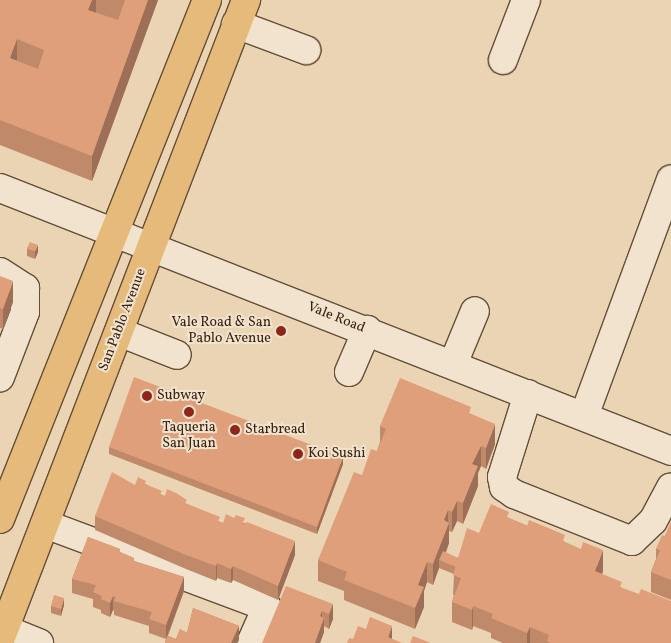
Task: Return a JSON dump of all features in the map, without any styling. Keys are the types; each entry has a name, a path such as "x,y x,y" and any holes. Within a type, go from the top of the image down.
{"main road":[{"path":"0,519 113,230 207,0"},
{"name":"San Pablo Avenue","path":"2,635 241,12"}],"street":[{"path":"503,60 526,0"},
{"path":"241,12 306,50"},
{"path":"584,416 671,180"},
{"name":"Vale Road","path":"0,188 152,245 671,451"},
{"path":"0,272 25,288 25,312 0,377"},
{"path":"453,364 475,311"},
{"path":"349,372 367,330"},
{"path":"119,332 177,355"},
{"path":"528,394 502,478 504,486 514,494 632,541 653,521 671,487"},
{"path":"45,524 266,607 251,643"},
{"path":"2,635 39,643"}],"building":[{"path":"0,0 92,0 88,10 118,20 125,0 148,0 92,156 0,120","holes":["17,39 44,50 38,69 10,58"]},
{"path":"30,242 38,245 35,251 27,248"},
{"path":"0,276 13,281 3,309 0,308"},
{"path":"134,377 343,457 317,527 109,447"},
{"path":"400,378 471,407 469,413 495,424 486,448 481,446 472,464 478,466 463,503 457,501 452,512 448,510 444,520 449,523 433,564 427,562 418,585 424,587 415,608 344,580 347,572 318,560 354,472 362,475 371,449 377,451 386,429 380,426"},
{"path":"112,472 135,485 138,477 146,481 145,484 162,491 160,494 165,496 167,489 176,493 187,500 185,503 220,517 218,521 223,523 226,514 234,518 236,515 245,518 242,525 247,522 295,541 278,586 233,566 231,569 217,563 216,566 186,555 95,516"},
{"path":"491,504 509,512 507,517 527,526 529,520 565,535 563,541 581,549 583,542 603,550 595,571 622,582 620,587 639,594 641,589 671,601 671,643 551,643 547,641 549,635 530,627 527,633 491,618 493,614 473,606 472,610 452,602 461,578 453,575 467,528 479,533"},
{"path":"671,522 671,580 651,572 660,550 656,549 662,535 665,536"},
{"path":"88,537 120,549 120,552 134,558 134,561 184,577 166,625 149,619 152,612 114,601 116,597 113,596 110,603 101,599 102,596 93,592 96,585 72,579"},
{"path":"443,551 458,558 456,567 439,560"},
{"path":"286,586 333,604 329,614 322,611 320,616 324,618 315,643 262,643"},
{"path":"54,595 64,598 61,609 51,606"},
{"path":"193,608 239,626 231,643 165,643 167,636 176,639 180,629 187,633"},
{"path":"370,617 392,626 388,637 402,643 347,643 349,638 353,639 358,626 366,629"},
{"path":"413,636 431,643 410,643"}],"place":[{"name":"Vale Road & San Pablo Avenue","path":"281,331"},
{"name":"Subway","path":"147,396"},
{"name":"Taqueria San Juan","path":"189,412"},
{"name":"Starbread","path":"235,430"},
{"name":"Koi Sushi","path":"298,454"}]}
